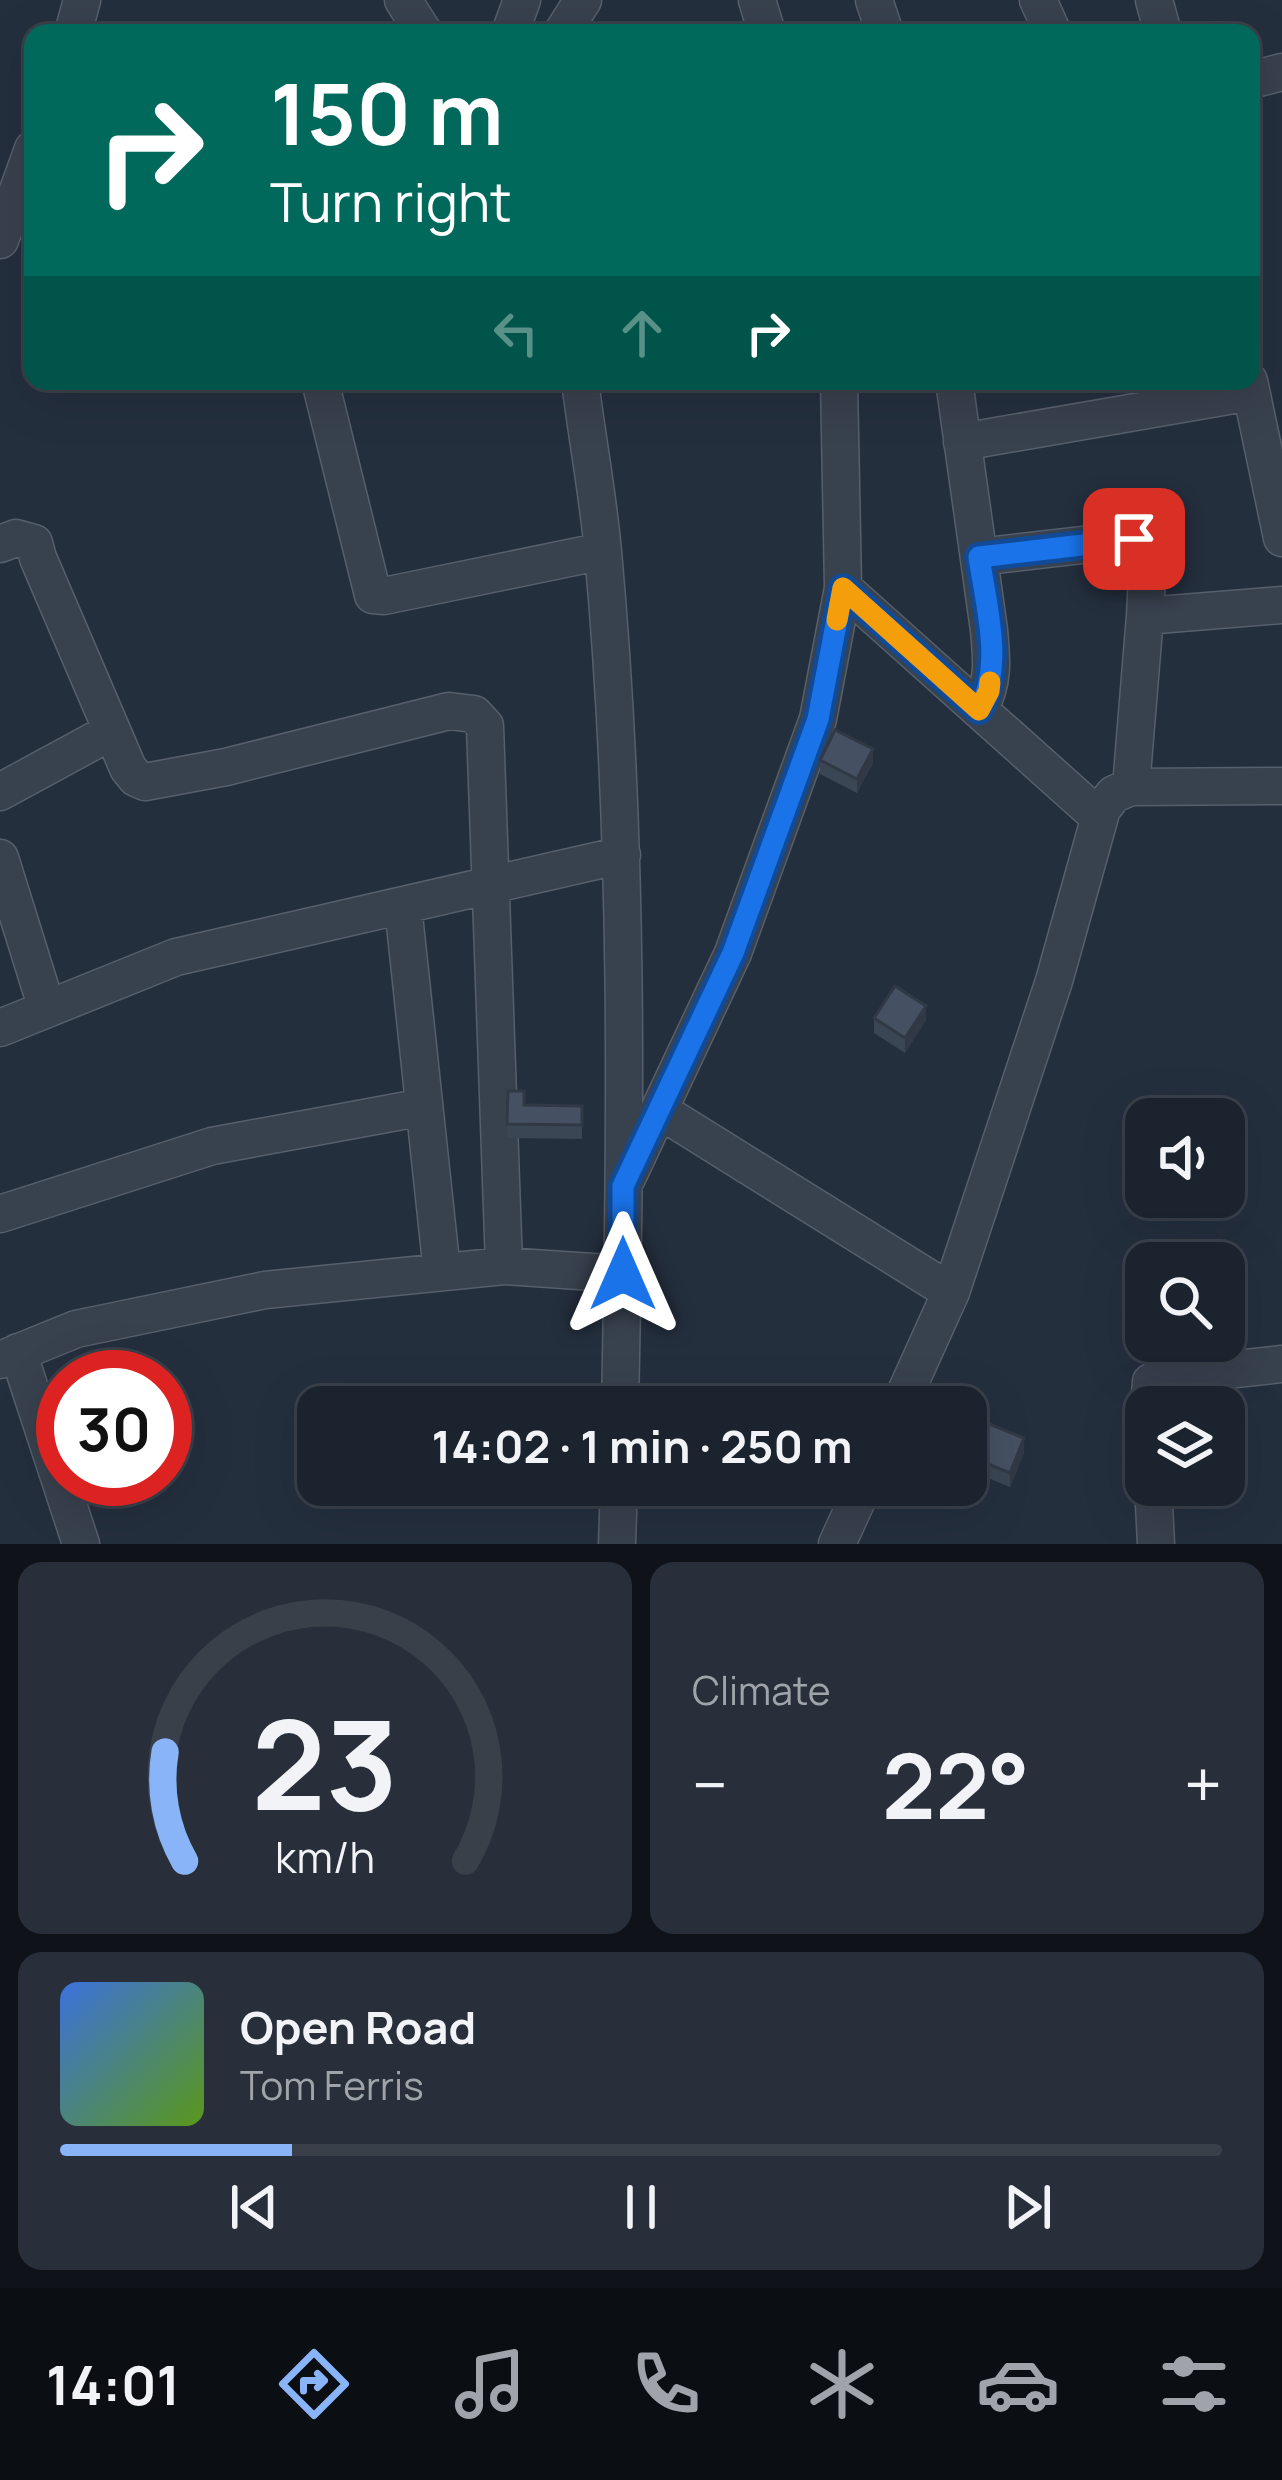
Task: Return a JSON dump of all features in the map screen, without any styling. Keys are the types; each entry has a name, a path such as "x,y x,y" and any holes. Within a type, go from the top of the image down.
{"street":[{"path":"0,240 8,203 24,168"},
{"path":"322,390 373,595 603,551"},
{"path":"581,390 603,551 622,855 620,1386"},
{"path":"623,1186 733,953 818,719 843,588 838,390"},
{"path":"955,390 992,662 989,691 979,710"},
{"path":"962,442 1234,390"},
{"path":"1251,390 1282,538"},
{"path":"0,544 16,538 34,543 136,778 167,778 449,711 474,714 485,726 505,1266"},
{"path":"979,557 1134,539 1146,543 1131,787"},
{"path":"843,588 1099,817"},
{"path":"1145,616 1282,605"},
{"path":"0,792 112,731"},
{"path":"908,1386 951,1292 1054,981 1102,809 1114,794 1131,787 1282,786"},
{"path":"0,1028 176,957 622,855"},
{"path":"0,858 47,1009"},
{"path":"403,906 442,1272"},
{"path":"0,1214 212,1146 424,1107"},
{"path":"659,1110 951,1292"},
{"path":"81,1544 9,1356 76,1329 252,1292 505,1266 623,1274"},
{"path":"1151,1386 1162,1377 1282,1364"},
{"path":"617,1544 618,1506"},
{"path":"837,1544 854,1506"},
{"path":"1154,1506 1156,1544"}],"building":[{"path":"835,730 873,749 857,779 820,760"},
{"path":"895,986 926,1006 905,1038 874,1018"},
{"path":"508,1091 524,1091 524,1105 582,1106 582,1125 507,1124"},
{"path":"987,1423 1024,1438 1010,1473 987,1464"}],"slow traffic":[{"path":"837,620 843,588 979,710 990,682"}],"route":[{"path":"623,1274 623,1186 733,953 818,719 843,588 979,710 989,691 992,662 979,557 1134,539"}]}
